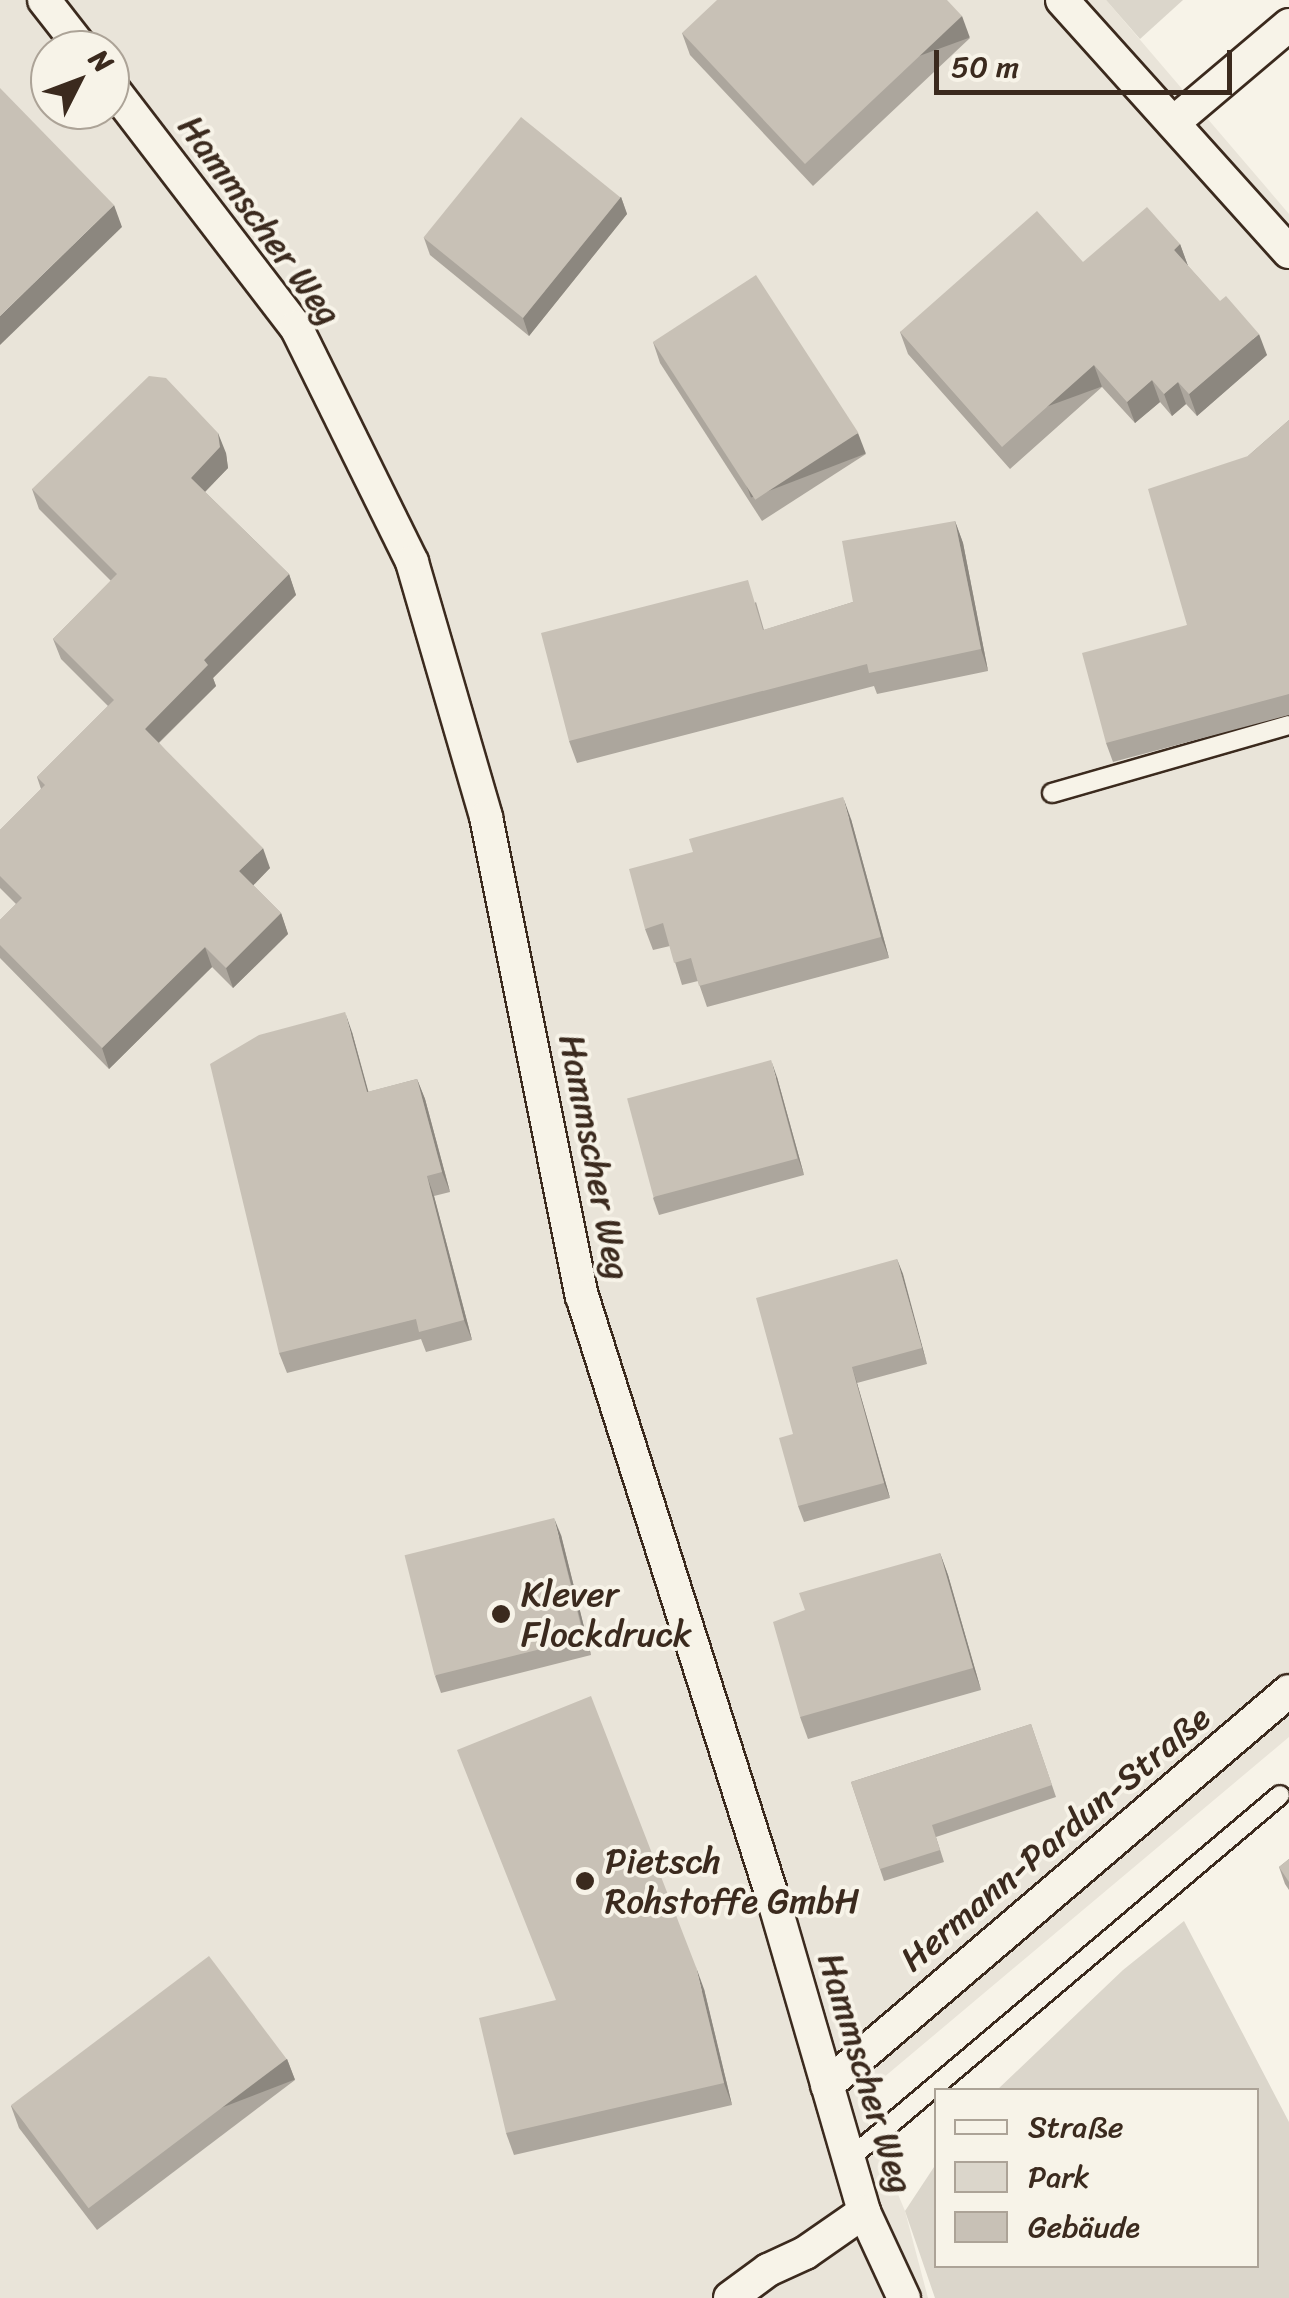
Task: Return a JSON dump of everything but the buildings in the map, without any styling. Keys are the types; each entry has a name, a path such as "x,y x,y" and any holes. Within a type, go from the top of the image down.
{"street":[{"path":"44,0 67,30"},
{"path":"1062,0 1289,252"},
{"path":"1172,123 1289,25"},
{"name":"Hammscher Weg","path":"130,111 296,327 412,562 486,817 582,1296 864,2212 904,2298"},
{"name":"Hermann-Pardun-Straße","path":"828,2085 1289,1692"},
{"path":"730,2298 768,2270 805,2253 864,2212"}],"lane":[{"path":"1052,794 1289,725"},
{"path":"849,2159 1280,1794"}],"shaded area":[{"path":"0,0 1106,0 1289,214 1289,1737 858,2099 905,2211 928,2298 0,2298"}],"green space":[{"path":"1106,0 1183,0 1140,39"},
{"path":"1184,1921 1289,2122 1289,2298 935,2298 905,2211 934,2167 934,2268 1259,2268 1259,2088 999,2088 1123,1970"}],"place":[{"name":"Klever Flockdruck","path":"501,1614"},
{"name":"Pietsch Rohstoffe GmbH","path":"585,1881"}]}
